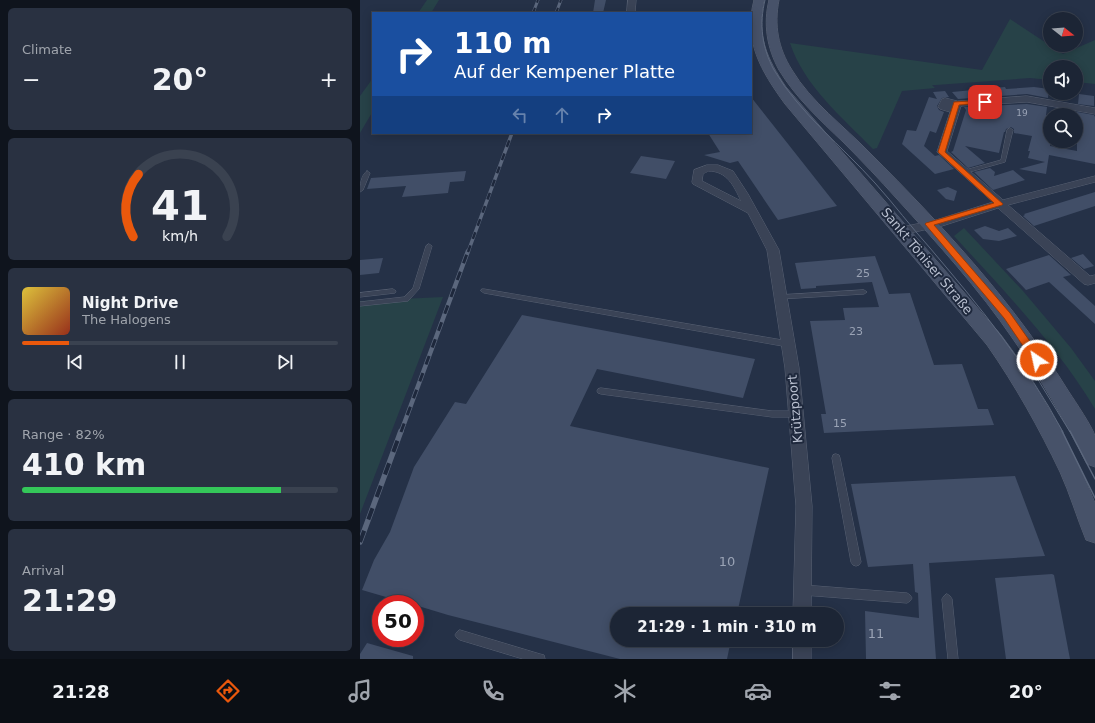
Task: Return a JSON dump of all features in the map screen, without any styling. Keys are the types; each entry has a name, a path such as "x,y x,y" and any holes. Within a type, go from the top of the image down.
{"main road":[{"name":"Sankt Töniser Straße","path":"759,0 756,12 755,30 761,54 770,73 794,106 994,340 1013,367 1053,436 1068,466 1095,532"},
{"name":"Sankt Töniser Straße","path":"774,0 770,22 772,36 782,62 796,84 830,123 857,148 929,224 1007,316 1060,394 1095,457"}],"street":[{"path":"631,12 632,0"},
{"path":"1095,111 1027,99 956,107 942,152 999,204 1088,281 1095,279"},
{"name":"Krützpoort","path":"752,211 697,182 698,172 707,168 718,168 729,173 752,211 773,250 792,368 804,506 802,607"},
{"path":"902,231 1095,179"},
{"path":"802,647 802,659"}],"lane":[{"path":"964,172 1003,161 1010,130"},
{"path":"360,190 366,173"},
{"path":"360,304 406,299 416,289 429,246"},
{"path":"360,295 393,291"},
{"path":"484,291 788,344"},
{"path":"780,297 864,292"},
{"path":"601,391 772,414 796,414"},
{"path":"836,458 856,562"},
{"path":"803,590 907,598"},
{"path":"947,599 953,659"},
{"path":"460,635 540,659"}],"green space":[{"path":"427,0 439,0 432,12 419,12"},
{"path":"1010,19 1043,41 1043,52 1060,52 1063,54 1068,52 1083,52 1083,45 1095,40 1095,84 1083,83 1083,60 1043,60 1043,79 1030,78 932,85 935,88 902,91 877,148 873,149 837,113 815,87 796,59 790,43 982,70"},
{"path":"372,79 372,113 360,133 360,96"},
{"path":"964,228 1023,291 1071,348 1095,381 1095,409 1080,385 1047,341 1011,298 954,236"},
{"path":"443,297 360,514 360,301"}],"building":[{"path":"595,0 606,0 603,12 593,12"},
{"path":"1005,87 1006,89 1034,87 1043,88 1043,97 1027,94 958,99 952,92"},
{"path":"945,91 949,97 942,98 937,106 939,110 944,112 936,133 930,131 924,146 935,156 939,155 954,169 935,174 902,144 907,130 916,131 929,97 937,99 933,92"},
{"path":"1083,95 1094,96 1094,106 1078,104 1078,100 1083,100"},
{"path":"752,98 837,206 778,220 738,161 730,163 704,155 720,152 709,134 752,134"},
{"path":"1027,104 1047,107 1043,108 1043,148 1061,148 1077,151 1077,148 1083,148 1083,113 1094,115 1095,164 1049,155 1046,174 1019,169 1045,162 1028,158 1030,151 1028,151 1032,136 1014,133 1014,129 1011,127 1006,129 1004,132 999,153 965,146 985,163 968,168 951,152 953,151 966,110 964,107"},
{"path":"641,156 675,161 666,179 630,173"},
{"path":"990,168 995,172 994,176 1013,170 1025,180 993,190 974,172"},
{"path":"466,171 464,181 450,182 448,193 402,197 406,186 367,189 371,178"},
{"path":"948,187 957,191 954,201 946,199 937,190"},
{"path":"1095,192 1095,206 1086,209 1034,226 1023,216 1025,215 1024,214"},
{"path":"985,226 999,231 1008,228 1017,236 999,241 983,239 974,230"},
{"path":"1083,254 1094,266 1084,269 1071,258"},
{"path":"1049,255 1071,275 1063,277 1095,306 1095,324 1049,282 1026,290 1006,269"},
{"path":"875,256 889,294 910,293 934,365 962,364 978,409 988,409 994,425 824,433 821,414 826,414 810,321 845,320 843,308 879,307 872,282 816,286 816,288 801,289 795,263"},
{"path":"383,258 379,273 360,275 360,260"},
{"path":"522,315 755,359 743,398 597,369 570,426 769,468 739,607 610,607 610,647 730,647 727,659 620,659 424,608 424,595 379,595 362,590 374,560 390,532 414,467 455,402 466,404"},
{"path":"1015,476 1045,556 929,563 936,659 866,659 865,611 919,618 918,593 915,592 913,564 868,567 851,484"},
{"path":"1054,575 1070,659 1006,659 995,578"},
{"path":"367,643 372,644 372,647 381,647 413,656 413,659 360,659 360,654"}],"tram line":[{"path":"765,0 762,18 764,45 770,62 784,86 822,129 875,183 967,292 1034,382 1063,432"},
{"path":"1029,365 1070,432"},
{"path":"1062,431 1095,498"},
{"path":"1070,431 1095,479"}],"railway":[{"path":"533,12 538,0"},
{"path":"556,12 561,0"},
{"path":"468,252 512,134"},
{"path":"401,432 468,251"},
{"path":"360,542 401,431"}],"route":[{"path":"985,102 957,104 942,152 999,204 938,223 929,224 1007,316 1037,360"}]}
